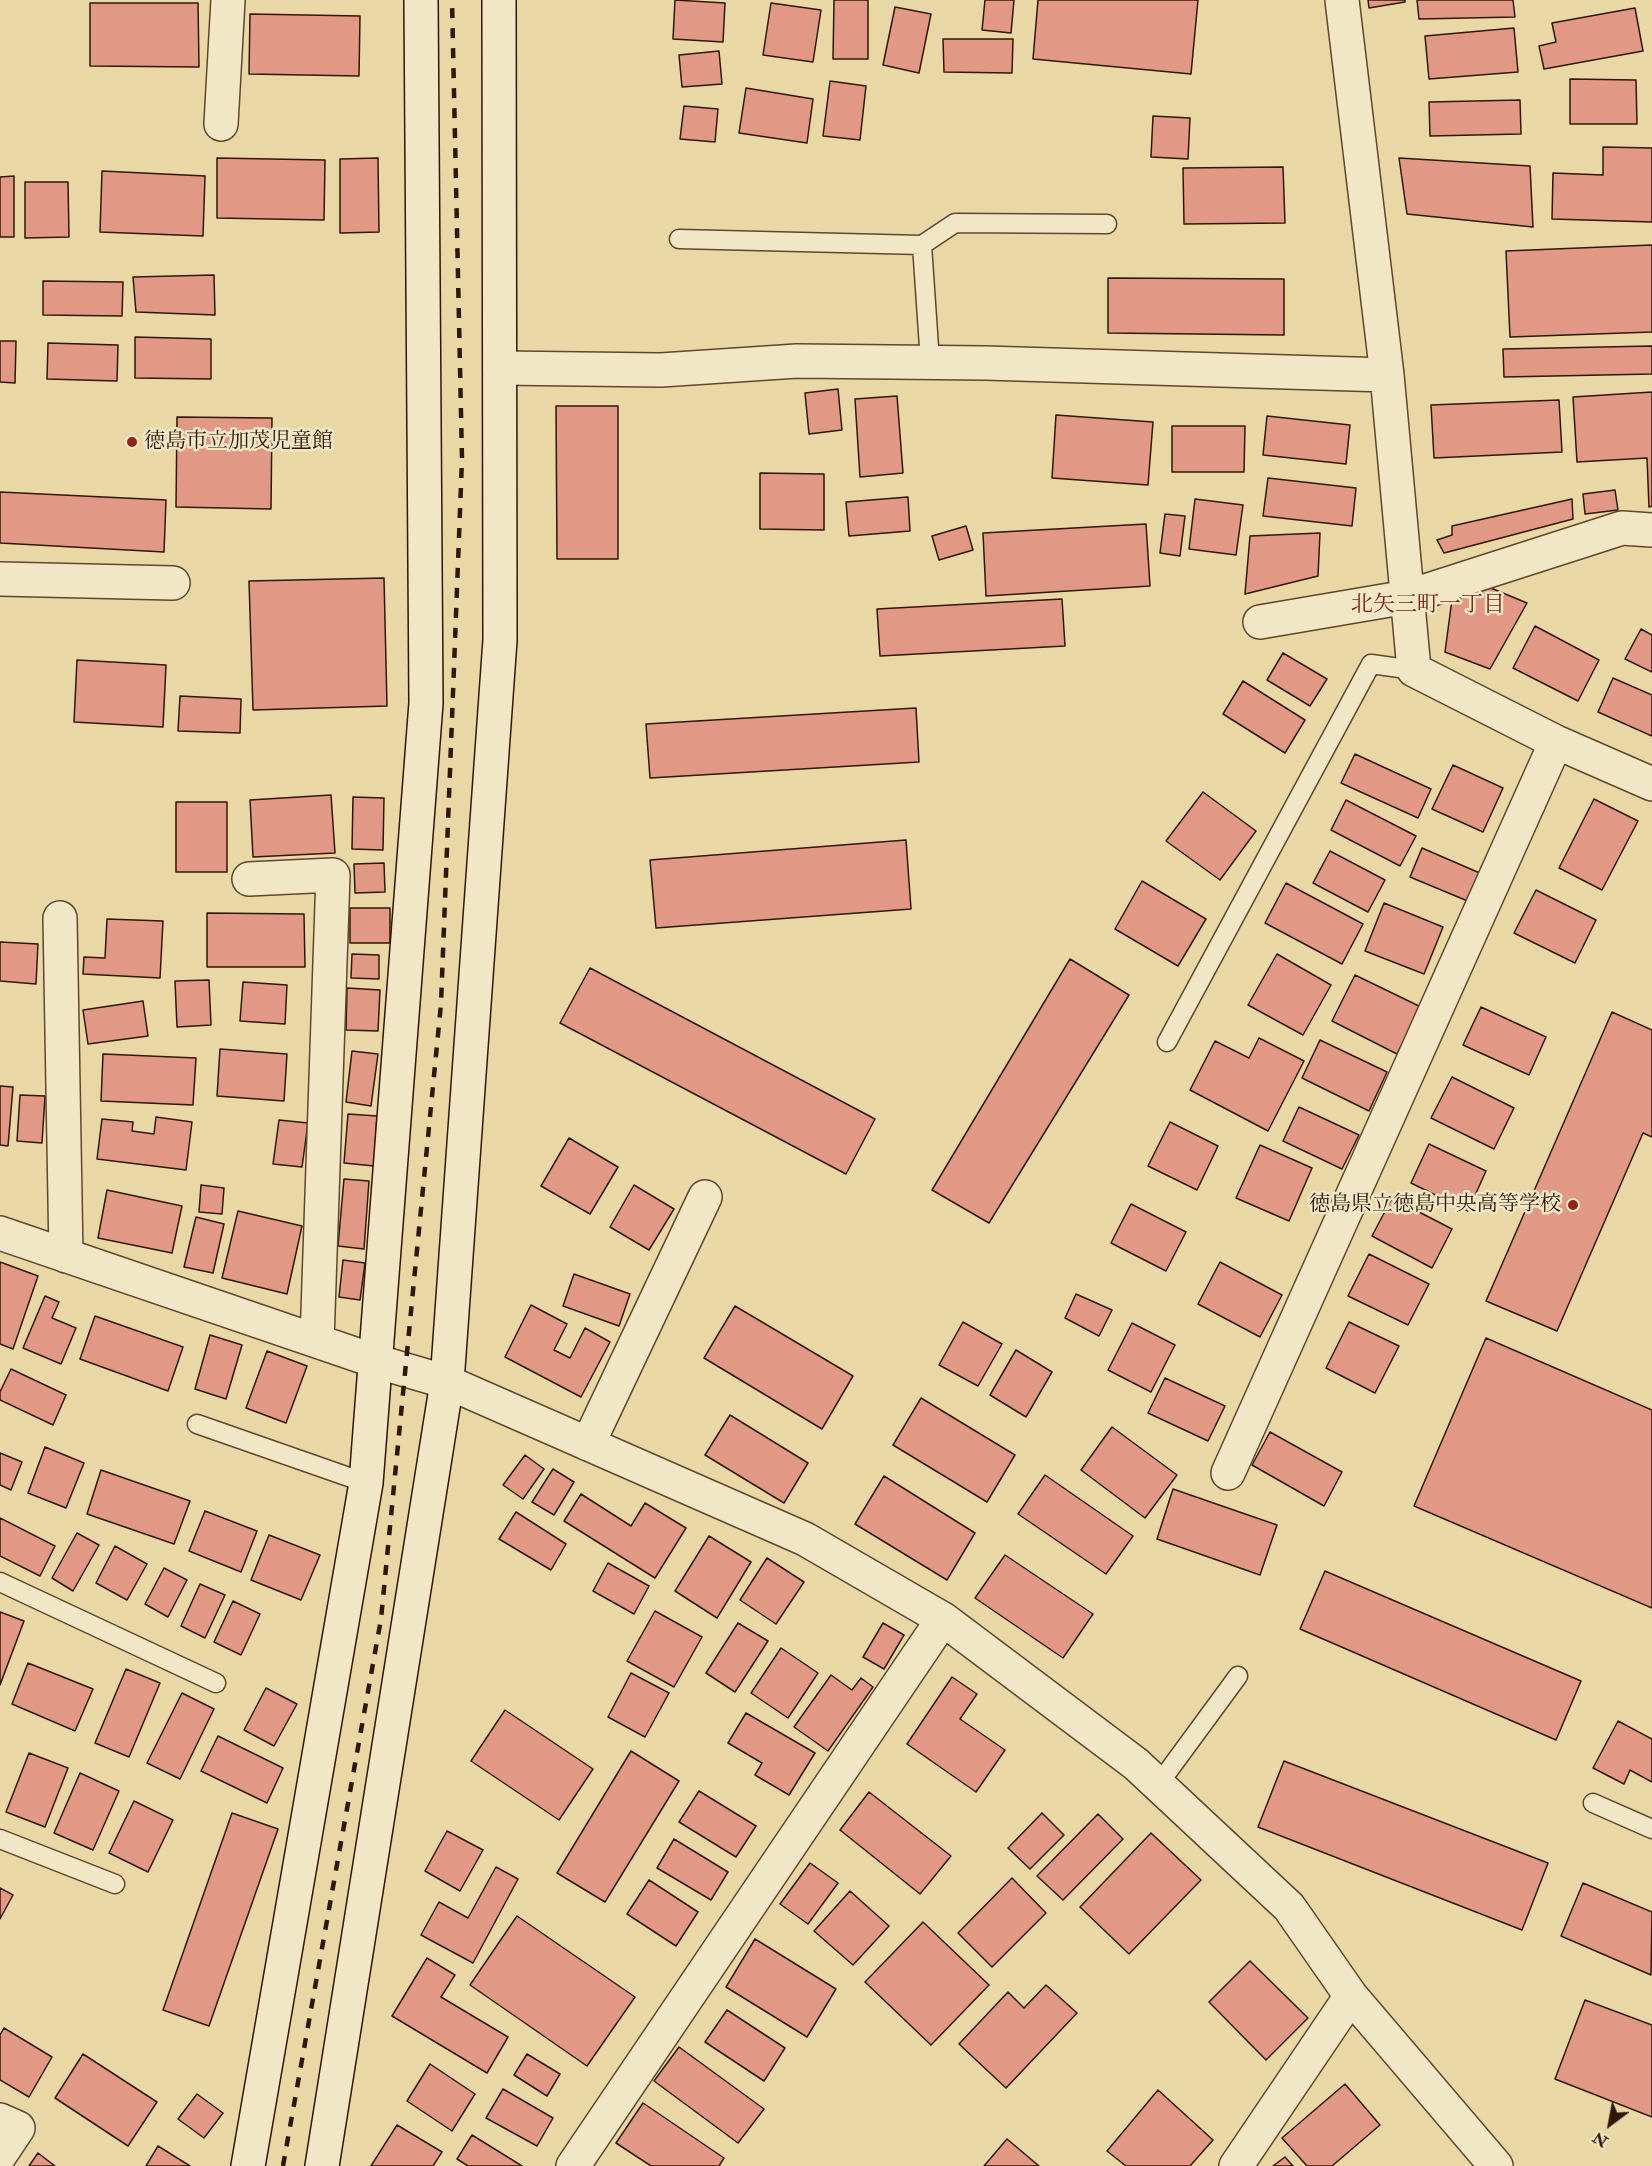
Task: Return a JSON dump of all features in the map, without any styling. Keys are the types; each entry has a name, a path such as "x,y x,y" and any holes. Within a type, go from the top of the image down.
{"street":[{"path":"221,124 228,0"},
{"path":"248,2166 366,1483 426,703 421,0"},
{"path":"322,2166 447,1382 500,640 499,0"},
{"path":"1342,0 1387,375 1414,670 1556,742 1652,784"},
{"path":"500,368 661,370 797,361 930,362 1387,375"},
{"path":"1260,622 1407,597 1622,528 1652,530"},
{"path":"0,579 172,583"},
{"path":"1228,1473 1556,742"},
{"path":"249,879 333,875 317,1341"},
{"path":"60,918 66,1256"},
{"path":"588,1444 705,1197"},
{"path":"0,1233 375,1361 447,1382 805,1539 943,1620 1136,1764 1289,1907 1351,1996 1496,2166"},
{"path":"573,2166 943,1620"},
{"path":"1236,2166 1351,1996"},
{"path":"0,2120 18,2128 0,2155"}],"lane":[{"path":"679,238 922,245 955,223 1107,224"},
{"path":"922,245 930,362"},
{"path":"1167,1042 1371,664 1414,670"},
{"path":"197,1424 366,1483"},
{"path":"0,1582 216,1683"},
{"path":"1158,1785 1238,1676"},
{"path":"1593,1803 1652,1829"},
{"path":"0,1839 115,1884"}],"building":[{"path":"675,0 725,3 723,42 673,39"},
{"path":"834,0 868,0 868,59 833,59"},
{"path":"985,0 1014,0 1011,33 982,30"},
{"path":"1038,0 1198,0 1191,74 1033,59"},
{"path":"1368,0 1405,0 1405,2 1369,8"},
{"path":"1417,0 1513,0 1515,17 1419,19"},
{"path":"90,3 198,3 199,67 90,66"},
{"path":"771,3 821,10 813,62 763,55"},
{"path":"895,7 931,14 919,73 883,65"},
{"path":"1635,8 1643,51 1544,69 1539,46 1556,42 1552,23"},
{"path":"250,14 360,16 359,76 249,74"},
{"path":"1514,28 1518,72 1429,79 1425,36"},
{"path":"943,39 1013,39 1012,73 944,72"},
{"path":"719,51 722,84 682,87 679,55"},
{"path":"1570,79 1636,80 1637,124 1570,124"},
{"path":"830,81 866,86 860,140 823,136"},
{"path":"746,88 813,99 807,143 739,133"},
{"path":"1520,100 1521,134 1430,136 1429,102"},
{"path":"684,106 718,109 715,142 680,139"},
{"path":"1153,116 1190,118 1188,159 1151,157"},
{"path":"1603,147 1652,148 1652,222 1552,219 1553,173 1603,175"},
{"path":"217,158 325,160 324,220 217,218"},
{"path":"378,158 379,232 340,233 340,159"},
{"path":"1399,158 1530,166 1533,227 1407,214"},
{"path":"1283,167 1285,223 1184,224 1183,168"},
{"path":"102,171 205,176 203,236 100,232"},
{"path":"14,176 14,237 0,237 0,177"},
{"path":"25,182 68,182 69,237 25,238"},
{"path":"1652,245 1652,332 1510,337 1506,251"},
{"path":"214,275 215,315 136,312 133,277"},
{"path":"1108,278 1284,279 1284,335 1108,333"},
{"path":"43,281 123,282 122,316 43,315"},
{"path":"135,337 211,339 211,379 135,378"},
{"path":"0,341 16,341 15,383 0,382"},
{"path":"48,343 118,345 117,381 47,379"},
{"path":"1652,346 1652,374 1504,377 1503,349"},
{"path":"838,389 842,430 809,434 805,393"},
{"path":"1652,392 1652,506 1649,507 1647,458 1577,462 1573,397"},
{"path":"897,396 903,473 860,477 855,399"},
{"path":"1559,400 1562,452 1434,458 1431,405"},
{"path":"556,406 618,406 618,559 557,559"},
{"path":"1056,415 1153,422 1148,485 1052,478"},
{"path":"1267,416 1350,425 1346,464 1263,455"},
{"path":"177,417 272,418 271,509 176,507"},
{"path":"1172,426 1245,426 1244,472 1172,472"},
{"path":"760,473 824,474 824,530 760,529"},
{"path":"1268,478 1356,488 1352,526 1263,516"},
{"path":"1615,490 1618,510 1585,514 1583,494"},
{"path":"0,492 166,500 164,552 0,543"},
{"path":"908,497 910,531 849,536 846,502"},
{"path":"1195,499 1243,505 1236,555 1189,549"},
{"path":"1572,499 1573,519 1444,553 1437,540 1452,535 1452,526"},
{"path":"1165,514 1185,516 1180,556 1160,553"},
{"path":"1146,524 1150,586 986,596 983,533"},
{"path":"966,526 973,550 939,560 932,536"},
{"path":"1320,533 1318,576 1245,594 1250,536"},
{"path":"384,578 387,706 253,710 249,581"},
{"path":"1486,586 1527,603 1490,669 1445,652 1453,592"},
{"path":"1062,599 1065,646 880,656 877,609"},
{"path":"1535,626 1599,660 1578,701 1513,668"},
{"path":"1641,629 1652,635 1652,672 1625,659"},
{"path":"1283,653 1327,679 1310,706 1267,680"},
{"path":"77,660 166,665 163,727 74,722"},
{"path":"1613,678 1652,695 1652,736 1598,712"},
{"path":"1243,681 1305,720 1285,753 1223,714"},
{"path":"180,696 241,699 240,733 178,731"},
{"path":"916,708 919,762 650,778 646,724"},
{"path":"1355,754 1431,789 1418,818 1341,783"},
{"path":"1453,765 1503,788 1483,832 1432,809"},
{"path":"1203,792 1256,831 1220,880 1166,841"},
{"path":"331,795 335,853 253,857 250,800"},
{"path":"353,797 384,798 383,850 352,849"},
{"path":"1594,799 1638,821 1602,890 1559,868"},
{"path":"1346,800 1416,836 1400,866 1331,830"},
{"path":"176,802 227,802 227,872 176,872"},
{"path":"906,840 911,909 656,928 650,860"},
{"path":"1422,848 1482,874 1470,902 1410,877"},
{"path":"1330,851 1385,880 1368,912 1313,883"},
{"path":"384,863 385,892 355,893 354,864"},
{"path":"1142,881 1206,919 1178,966 1115,929"},
{"path":"1286,883 1363,924 1342,964 1265,923"},
{"path":"1536,890 1596,920 1575,963 1514,933"},
{"path":"1384,903 1443,927 1424,974 1365,951"},
{"path":"350,908 390,908 390,943 350,943"},
{"path":"207,913 304,914 305,967 207,967"},
{"path":"107,919 163,921 160,978 83,974 84,957 105,958"},
{"path":"0,942 38,944 36,984 0,981"},
{"path":"352,954 379,955 379,979 351,978"},
{"path":"1277,954 1331,985 1303,1035 1248,1005"},
{"path":"1070,959 1129,995 989,1223 932,1190"},
{"path":"590,968 875,1119 846,1174 560,1023"},
{"path":"1355,975 1421,1007 1397,1054 1332,1021"},
{"path":"209,980 211,1025 177,1027 175,981"},
{"path":"243,982 287,985 285,1024 240,1021"},
{"path":"347,988 380,990 378,1031 346,1030"},
{"path":"143,1001 148,1036 88,1044 83,1010"},
{"path":"1481,1007 1546,1037 1529,1075 1463,1045"},
{"path":"1612,1012 1652,1030 1652,1137 1643,1133 1557,1331 1486,1301"},
{"path":"1259,1038 1304,1061 1268,1131 1190,1090 1215,1041 1249,1058"},
{"path":"1320,1040 1387,1072 1369,1111 1302,1078"},
{"path":"220,1049 287,1054 284,1101 217,1096"},
{"path":"352,1051 378,1054 371,1106 346,1102"},
{"path":"103,1054 196,1058 193,1105 101,1101"},
{"path":"1452,1077 1514,1108 1494,1149 1431,1118"},
{"path":"0,1086 13,1087 8,1146 0,1145"},
{"path":"20,1095 45,1096 42,1143 17,1141"},
{"path":"1299,1107 1359,1135 1342,1169 1283,1141"},
{"path":"348,1114 377,1116 374,1166 344,1163"},
{"path":"156,1117 192,1122 186,1170 97,1159 102,1119 133,1122 132,1131 154,1134"},
{"path":"279,1120 308,1123 302,1167 273,1164"},
{"path":"1170,1122 1218,1146 1197,1190 1148,1166"},
{"path":"569,1138 618,1167 590,1214 541,1186"},
{"path":"1429,1144 1486,1171 1468,1211 1411,1183"},
{"path":"1260,1145 1312,1168 1289,1221 1236,1198"},
{"path":"344,1179 369,1181 364,1249 338,1246"},
{"path":"201,1185 224,1188 222,1214 199,1212"},
{"path":"634,1185 674,1209 649,1250 610,1227"},
{"path":"107,1190 182,1206 172,1253 98,1238"},
{"path":"1392,1198 1452,1229 1432,1268 1372,1236"},
{"path":"1131,1204 1186,1232 1166,1271 1111,1243"},
{"path":"238,1211 302,1226 287,1294 222,1278"},
{"path":"196,1217 224,1224 213,1273 184,1267"},
{"path":"1369,1254 1429,1284 1408,1325 1348,1296"},
{"path":"343,1260 365,1263 360,1300 339,1297"},
{"path":"0,1262 38,1276 13,1349 0,1344"},
{"path":"1220,1262 1282,1295 1260,1337 1198,1304"},
{"path":"574,1274 630,1294 619,1326 563,1306"},
{"path":"1076,1294 1112,1310 1099,1336 1065,1318"},
{"path":"45,1296 59,1302 52,1318 76,1328 61,1364 23,1348"},
{"path":"531,1305 567,1324 554,1350 570,1358 585,1328 610,1342 581,1397 505,1357"},
{"path":"735,1306 853,1376 822,1429 704,1358"},
{"path":"95,1316 183,1347 168,1391 80,1359"},
{"path":"963,1322 1002,1344 978,1386 939,1365"},
{"path":"1349,1322 1399,1346 1375,1393 1326,1368"},
{"path":"1132,1323 1175,1345 1151,1392 1108,1370"},
{"path":"210,1335 242,1345 226,1399 195,1389"},
{"path":"1486,1338 1652,1410 1652,1608 1414,1506"},
{"path":"1016,1350 1052,1372 1026,1417 990,1395"},
{"path":"267,1351 307,1366 286,1423 246,1408"},
{"path":"11,1369 66,1395 53,1425 0,1400 0,1392"},
{"path":"1165,1378 1225,1406 1208,1441 1148,1413"},
{"path":"921,1398 1015,1455 987,1502 893,1445"},
{"path":"730,1415 808,1463 784,1503 705,1455"},
{"path":"1112,1427 1177,1475 1145,1518 1081,1470"},
{"path":"1270,1432 1342,1472 1324,1506 1252,1465"},
{"path":"45,1447 84,1463 66,1508 28,1493"},
{"path":"0,1453 22,1462 11,1490 0,1485"},
{"path":"525,1455 544,1469 523,1499 503,1485"},
{"path":"553,1469 574,1482 554,1515 532,1502"},
{"path":"101,1470 190,1501 174,1544 87,1514"},
{"path":"1045,1475 1133,1536 1106,1574 1018,1514"},
{"path":"884,1476 975,1533 947,1580 855,1524"},
{"path":"1173,1489 1277,1525 1260,1575 1157,1539"},
{"path":"581,1494 631,1526 645,1503 686,1528 655,1578 564,1521"},
{"path":"205,1511 257,1531 241,1572 189,1551"},
{"path":"516,1512 566,1544 551,1570 499,1539"},
{"path":"0,1518 55,1546 40,1576 0,1556"},
{"path":"77,1533 99,1545 73,1591 52,1578"},
{"path":"269,1535 320,1555 301,1600 251,1580"},
{"path":"709,1536 751,1562 717,1618 675,1591"},
{"path":"115,1546 147,1564 127,1600 96,1583"},
{"path":"1005,1555 1093,1614 1063,1658 975,1598"},
{"path":"767,1558 804,1582 776,1624 740,1600"},
{"path":"608,1563 649,1586 634,1614 593,1591"},
{"path":"164,1568 187,1580 168,1617 145,1604"},
{"path":"1325,1571 1581,1681 1556,1740 1300,1629"},
{"path":"200,1584 225,1595 205,1638 181,1626"},
{"path":"233,1601 260,1614 241,1655 214,1642"},
{"path":"655,1611 702,1637 674,1687 627,1661"},
{"path":"0,1612 24,1621 0,1685"},
{"path":"738,1623 768,1641 735,1692 706,1673"},
{"path":"883,1623 904,1635 884,1669 863,1657"},
{"path":"781,1648 818,1673 788,1718 751,1693"},
{"path":"28,1663 93,1689 75,1731 12,1704"},
{"path":"126,1669 160,1683 129,1757 95,1743"},
{"path":"631,1673 669,1693 645,1737 608,1717"},
{"path":"831,1675 852,1690 861,1678 873,1687 828,1751 794,1727"},
{"path":"952,1677 977,1694 960,1719 1005,1750 976,1792 907,1744"},
{"path":"266,1688 297,1704 274,1746 244,1730"},
{"path":"182,1693 214,1709 180,1779 147,1763"},
{"path":"505,1710 593,1769 559,1820 471,1761"},
{"path":"746,1713 815,1753 789,1795 755,1775 762,1763 728,1743"},
{"path":"1618,1721 1652,1739 1652,1782 1630,1770 1624,1784 1593,1768"},
{"path":"218,1736 283,1768 267,1803 201,1771"},
{"path":"631,1751 679,1781 605,1902 557,1873"},
{"path":"29,1753 68,1768 45,1827 6,1812"},
{"path":"1284,1761 1548,1863 1522,1930 1258,1827"},
{"path":"80,1773 119,1791 93,1850 54,1833"},
{"path":"699,1791 756,1826 736,1857 679,1822"},
{"path":"869,1792 951,1856 920,1894 840,1830"},
{"path":"134,1801 173,1820 148,1872 109,1853"},
{"path":"232,1813 278,1829 209,2026 163,2010"},
{"path":"1042,1813 1064,1835 1030,1869 1008,1848"},
{"path":"1098,1814 1123,1839 1063,1900 1037,1876"},
{"path":"447,1831 483,1850 460,1891 425,1871"},
{"path":"1151,1833 1201,1880 1129,1954 1080,1907"},
{"path":"674,1839 728,1872 711,1900 657,1868"},
{"path":"810,1863 838,1883 808,1924 780,1904"},
{"path":"496,1867 518,1879 473,1963 421,1935 439,1902 468,1918"},
{"path":"1012,1878 1046,1913 992,1967 958,1933"},
{"path":"649,1880 698,1912 676,1946 627,1914"},
{"path":"1583,1883 1652,1912 1651,1975 1561,1936"},
{"path":"0,1888 13,1895 0,1919"},
{"path":"850,1891 889,1926 853,1965 814,1931"},
{"path":"517,1916 635,1997 587,2066 470,1985"},
{"path":"923,1922 989,1985 931,2045 865,1982"},
{"path":"755,1939 836,1989 807,2037 726,1987"},
{"path":"427,1958 455,1975 441,1997 508,2037 487,2073 392,2016"},
{"path":"1250,1961 1308,2018 1266,2060 1209,2002"},
{"path":"1046,1985 1077,2013 1006,2088 959,2044 1008,1992 1024,2008"},
{"path":"1585,2000 1652,2025 1652,2117 1555,2079"},
{"path":"727,2010 785,2048 764,2081 705,2042"},
{"path":"4,2028 52,2057 29,2097 0,2080 0,2035"},
{"path":"679,2047 764,2109 738,2143 654,2081"},
{"path":"83,2054 157,2102 128,2146 55,2098"},
{"path":"527,2054 560,2074 547,2096 514,2075"},
{"path":"430,2064 475,2094 452,2131 407,2101"},
{"path":"1345,2084 1380,2125 1332,2166 1307,2166 1282,2138"},
{"path":"503,2089 553,2118 537,2146 486,2118"},
{"path":"1158,2090 1213,2140 1190,2166 1126,2166 1107,2151"},
{"path":"197,2094 223,2113 204,2138 178,2119"},
{"path":"643,2103 724,2158 719,2166 651,2166 616,2143"},
{"path":"397,2125 442,2152 433,2166 371,2166"},
{"path":"472,2135 522,2166 468,2166 457,2159"},
{"path":"1007,2139 1039,2166 984,2166"},
{"path":"158,2146 190,2166 146,2166"},
{"path":"38,2153 55,2166 29,2166"},
{"path":"1285,2157 1293,2166 1273,2166"}],"railway":[{"path":"283,2166 381,1619 441,1004 462,459 452,0"}],"place":[{"name":"徳島市立加茂児童館","path":"132,442"},
{"name":"徳島県立徳島中央高等学校","path":"1573,1205"}],"district":[{"name":"北矢三町一丁目","path":"1428,606"}]}
